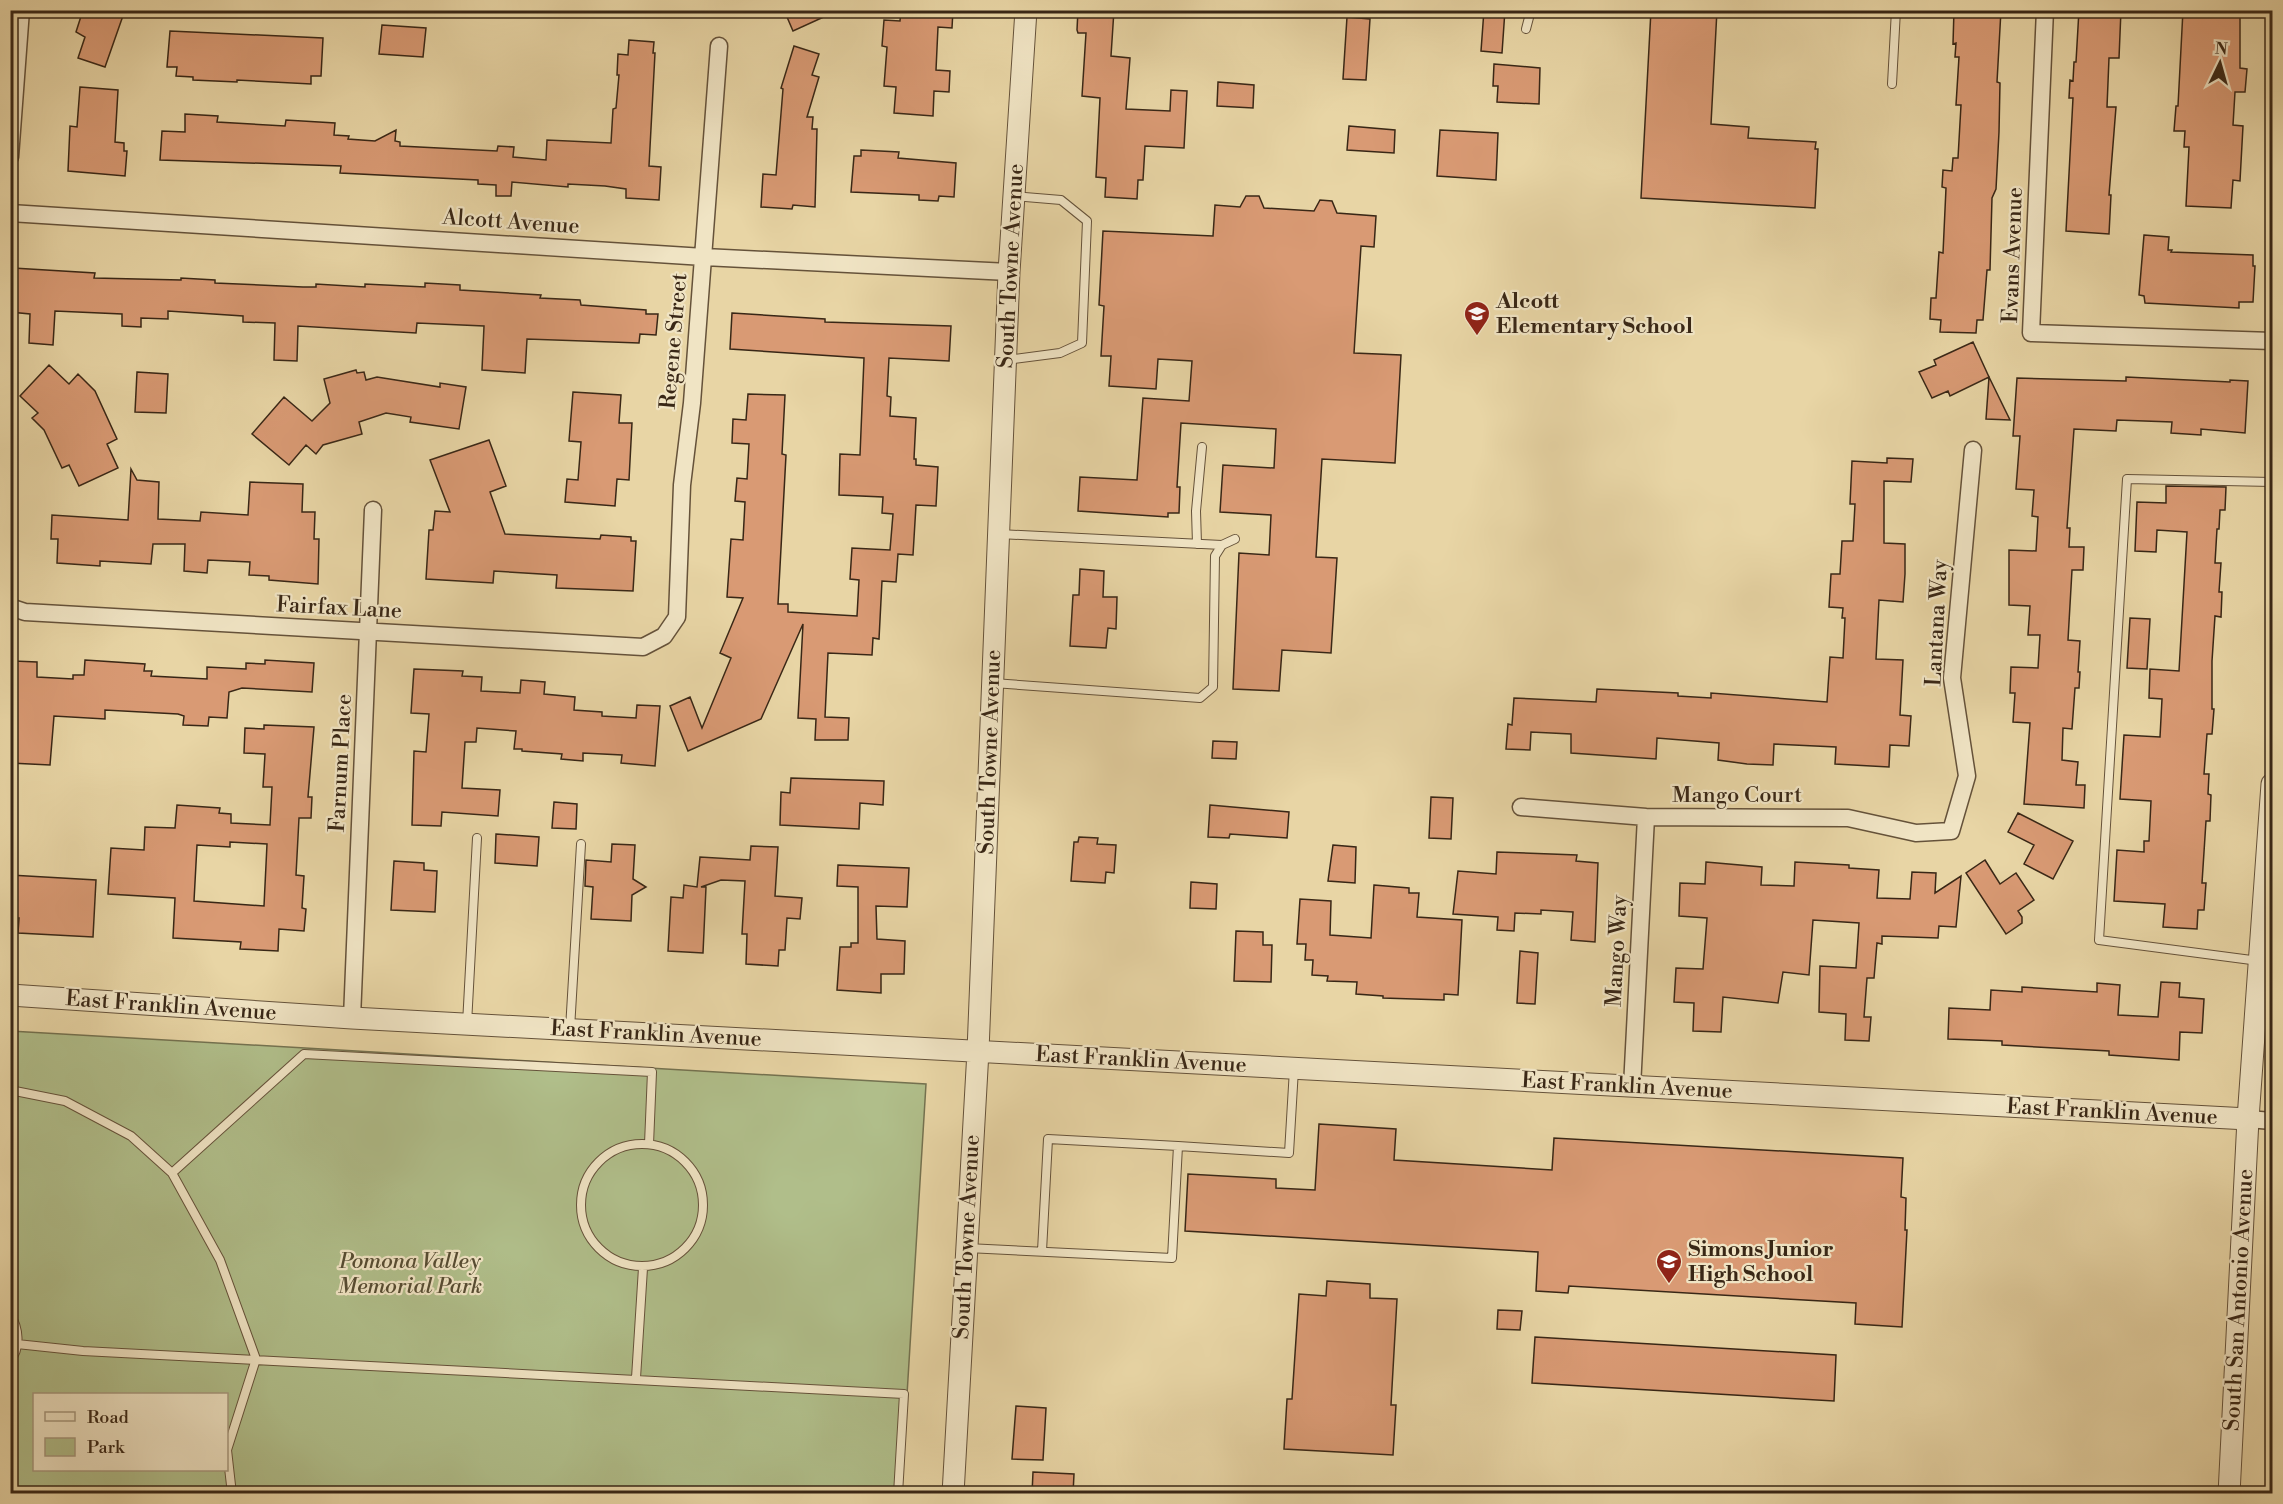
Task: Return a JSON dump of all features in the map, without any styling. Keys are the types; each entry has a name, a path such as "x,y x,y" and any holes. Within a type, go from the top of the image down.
{"street":[{"path":"10,157 21,10"},
{"name":"South Towne Avenue","path":"953,1494 978,1051 1009,272 1026,10"},
{"name":"Evans Avenue","path":"2045,10 2031,333 2272,341"},
{"name":"Regene Street","path":"664,636 677,617 682,485 692,403 719,46"},
{"name":"Alcott Avenue","path":"10,213 704,257 1009,272"},
{"name":"Lantana Way","path":"1951,831 1967,776 1952,678 1973,450"},
{"name":"Farnum Place","path":"352,1018 373,510"},
{"name":"Fairfax Lane","path":"10,607 25,612 643,647 664,636"},
{"name":"South San Antonio Avenue","path":"2229,1494 2248,1119 2272,784"},
{"name":"Mango Court","path":"1521,807 1647,817 1848,818 1916,833 1951,831"},
{"name":"Mango Way","path":"1632,1087 1647,817"},
{"name":"East Franklin Avenue","path":"10,995 352,1018 2272,1121"}],"lane":[{"path":"1526,29 1531,10"},
{"path":"1892,84 1896,10"},
{"path":"1005,360 1060,353 1082,343 1085,294 1087,222 1061,200 1014,196"},
{"path":"1197,544 1196,511 1202,447"},
{"path":"2259,961 2099,940 2127,479 2272,482"},
{"path":"999,534 1222,545 1235,539"},
{"path":"992,682 1200,698 1213,687 1215,556 1222,545"},
{"path":"467,1024 477,838"},
{"path":"570,1030 581,844"},
{"path":"172,1173 304,1054 652,1072 649,1144"},
{"path":"1042,1251 1048,1139 1290,1153 1294,1068"},
{"path":"10,1090 65,1101 131,1136 172,1173 220,1260 256,1359 228,1447"},
{"path":"649,1144 661,1146 679,1155 694,1171 704,1196 702,1221 692,1242 670,1261 643,1268 620,1263 597,1249 582,1220 582,1189 595,1164 619,1148 649,1144"},
{"path":"967,1248 1172,1258 1178,1146"},
{"path":"636,1378 643,1268"},
{"path":"10,1314 17,1327 17,1344 10,1361"},
{"path":"17,1344 83,1351 636,1378 904,1394 898,1494"},
{"path":"228,1459 232,1494"}],"green space":[{"name":"Pomona Valley Memorial Park","path":"10,1031 926,1084 901,1493 11,1493"}],"building":[{"path":"83,10 125,10 105,67 78,58 85,37 76,32"},
{"path":"784,10 839,10 793,31"},
{"path":"901,10 953,10 952,28 938,27 936,70 950,71 949,92 934,91 933,116 894,113 896,87 884,86 887,47 882,46 884,20 900,21"},
{"path":"1078,10 1114,10 1111,56 1130,58 1126,109 1170,111 1171,90 1187,91 1184,148 1145,146 1143,180 1138,180 1137,199 1105,197 1106,178 1096,177 1100,98 1082,96 1086,33 1078,33"},
{"path":"1484,10 1505,10 1502,53 1481,51"},
{"path":"1651,10 1717,10 1711,124 1749,127 1748,138 1816,142 1815,149 1818,149 1815,208 1641,198"},
{"path":"1954,10 2001,10 1997,82 2000,83 1999,132 1996,189 1992,198 1990,270 1987,270 1983,320 1977,320 1976,333 1940,332 1941,320 1930,319 1931,298 1936,298 1939,252 1943,253 1946,188 1942,187 1943,170 1952,171 1953,158 1958,158 1961,105 1956,105 1959,57 1955,57 1956,43 1953,44"},
{"path":"2079,10 2121,10 2119,58 2109,58 2107,107 2116,107 2109,195 2111,195 2109,234 2066,231 2073,98 2069,98 2070,80 2073,81 2074,62 2076,62"},
{"path":"2183,10 2240,10 2240,68 2247,69 2245,92 2235,92 2233,125 2243,126 2240,181 2233,180 2231,208 2186,206 2189,147 2184,147 2185,131 2174,131 2176,106 2178,106"},
{"path":"1347,17 1370,19 1366,80 1343,79"},
{"path":"382,25 426,28 423,57 379,54"},
{"path":"170,31 323,38 321,76 311,76 311,84 193,80 193,77 176,76 177,67 167,67"},
{"path":"629,40 654,42 649,166 661,167 659,200 626,198 626,189 605,186 568,184 568,187 512,182 511,196 496,196 496,185 478,184 478,180 340,173 341,166 160,160 162,131 185,132 185,114 218,116 217,122 285,126 286,120 335,123 334,135 349,136 348,139 375,141 396,130 395,141 400,142 400,146 497,151 498,146 514,147 513,157 546,160 547,140 611,143 613,109 616,108 619,75 617,75 618,54 628,55"},
{"path":"794,46 819,54 812,75 819,77 807,117 813,117 812,129 817,129 815,207 793,205 792,209 761,207 763,174 776,175 783,89 781,88"},
{"path":"1494,64 1540,68 1539,104 1497,102 1498,86 1493,86"},
{"path":"1218,82 1254,85 1253,108 1217,106"},
{"path":"80,87 118,90 115,142 124,143 124,151 127,151 125,176 68,171 70,126 77,127"},
{"path":"1349,126 1395,130 1394,153 1347,150"},
{"path":"1440,130 1498,133 1496,180 1437,176"},
{"path":"861,150 899,152 898,158 956,163 954,197 939,196 938,201 919,200 919,195 851,192 854,156 861,156"},
{"path":"1246,196 1259,196 1264,208 1314,211 1320,200 1332,201 1337,213 1376,216 1374,247 1361,246 1354,353 1401,355 1395,463 1322,459 1316,557 1337,558 1331,653 1282,650 1279,691 1233,689 1239,553 1269,555 1271,515 1220,512 1223,465 1274,468 1276,429 1181,423 1177,487 1180,487 1179,513 1168,513 1168,517 1078,511 1080,477 1137,480 1143,398 1189,401 1192,361 1158,359 1156,389 1109,386 1111,356 1101,356 1104,306 1099,305 1103,231 1213,236 1215,205 1240,207"},
{"path":"2144,235 2169,237 2168,250 2172,250 2171,252 2253,255 2253,266 2255,266 2253,302 2239,302 2239,308 2145,303 2144,296 2139,295"},
{"path":"13,268 95,273 94,278 181,280 181,278 215,280 215,283 303,287 316,287 316,284 365,287 365,284 425,287 425,283 460,285 460,290 541,295 540,298 580,300 581,305 646,310 646,314 658,314 656,335 640,334 639,343 527,339 525,373 482,370 484,326 417,323 416,333 298,326 297,361 274,360 275,323 243,322 243,316 168,311 168,319 141,318 141,327 122,326 122,314 55,311 53,345 29,343 30,314 10,312 10,271"},
{"path":"732,313 825,319 825,322 951,326 949,361 889,358 887,396 891,397 890,416 916,418 914,459 916,459 916,465 938,467 936,506 916,505 913,555 898,554 896,582 882,581 879,639 873,638 872,655 828,653 825,717 849,718 848,740 815,740 816,719 798,718 803,624 761,719 688,751 670,706 690,697 702,728 731,658 720,653 743,598 727,597 731,539 743,540 745,502 735,501 737,478 747,479 749,444 732,443 733,419 746,420 748,394 785,395 782,454 786,455 778,604 788,604 788,612 857,616 859,580 850,579 852,548 890,550 893,514 882,513 883,497 839,495 840,454 860,455 864,358 730,349"},
{"path":"1973,342 1989,377 1950,396 1948,391 1932,398 1919,372 1936,365 1934,360"},
{"path":"49,365 69,384 78,374 95,391 117,439 107,444 118,468 79,486 69,465 62,468 44,430 32,418 38,413 20,396"},
{"path":"356,370 357,373 364,372 366,380 377,377 440,387 440,383 466,387 459,429 410,422 411,417 386,413 359,422 362,434 323,445 316,454 306,445 289,465 252,434 284,397 312,421 330,403 324,379"},
{"path":"137,372 168,374 166,413 135,412"},
{"path":"1989,377 2010,420 1986,419"},
{"path":"2126,377 2248,381 2245,433 2201,429 2201,435 2171,433 2172,422 2117,420 2116,431 2074,429 2067,528 2070,528 2069,547 2084,547 2083,570 2072,570 2068,640 2080,641 2078,672 2080,672 2079,688 2075,688 2072,729 2063,728 2062,760 2078,762 2076,785 2085,785 2084,808 2024,804 2030,723 2013,722 2015,693 2010,693 2011,667 2038,668 2040,635 2028,635 2030,606 2009,605 2009,550 2036,551 2038,517 2032,516 2034,490 2016,489 2020,436 2013,436 2017,378 2126,381"},
{"path":"573,392 621,395 619,423 632,423 629,480 617,479 615,506 565,502 567,479 578,480 581,442 569,441"},
{"path":"489,440 506,486 490,492 505,534 600,539 601,535 631,537 631,541 636,541 633,591 556,588 557,575 494,571 493,583 426,579 429,530 433,530 435,511 450,512 430,460"},
{"path":"1887,458 1913,459 1911,482 1884,481 1884,543 1905,544 1905,574 1903,602 1879,600 1876,659 1903,660 1900,715 1911,716 1909,746 1890,745 1889,767 1835,764 1836,747 1774,744 1773,765 1747,764 1718,760 1719,743 1657,738 1656,759 1571,753 1571,734 1531,732 1530,750 1506,749 1508,724 1512,725 1514,698 1596,702 1597,689 1678,693 1678,696 1711,698 1711,693 1827,702 1830,657 1843,658 1845,618 1842,618 1843,608 1829,607 1831,574 1840,574 1842,541 1853,541 1855,504 1850,504 1852,461 1887,463"},
{"path":"131,469 137,480 159,482 158,519 200,521 201,512 248,515 250,482 303,484 302,512 315,512 314,539 319,539 318,584 269,580 269,576 249,575 250,562 208,560 207,573 184,571 185,544 153,544 151,564 100,561 100,566 57,563 58,539 51,539 52,515 128,520"},
{"path":"2166,486 2226,487 2225,510 2220,510 2219,529 2217,529 2215,563 2221,563 2219,592 2222,592 2221,617 2215,616 2212,661 2212,709 2214,709 2212,734 2207,734 2204,774 2209,774 2210,821 2206,821 2202,883 2206,883 2204,910 2198,910 2197,929 2163,927 2165,904 2114,901 2117,850 2144,852 2144,841 2149,841 2151,801 2120,799 2124,735 2160,737 2162,699 2149,698 2150,669 2179,671 2187,532 2157,530 2156,552 2135,551 2137,502 2166,503"},
{"path":"1080,569 1104,571 1103,597 1117,597 1116,629 1108,628 1106,648 1070,646 1073,595 1079,595"},
{"path":"2130,618 2150,619 2147,669 2127,668"},
{"path":"85,660 145,664 144,671 152,671 151,676 207,679 207,667 246,669 246,663 265,664 265,660 314,663 312,692 242,688 229,692 227,718 209,717 208,726 183,725 184,716 178,714 105,710 105,719 54,716 50,765 10,763 14,661 37,662 37,677 73,679 73,675 84,675"},
{"path":"414,669 463,671 462,676 482,677 481,691 520,693 521,680 545,682 544,694 575,697 574,710 602,712 602,716 636,718 637,705 660,706 655,766 621,763 622,755 583,753 583,761 561,759 562,754 522,751 522,749 514,749 516,731 477,728 476,742 465,742 462,788 500,790 498,816 442,812 441,826 412,825 414,751 426,752 429,714 411,713"},
{"path":"264,725 314,727 308,797 312,797 311,818 299,818 296,875 304,876 302,908 306,909 304,931 279,929 278,951 240,949 241,942 173,938 175,898 108,894 111,848 144,850 145,827 175,828 177,805 220,808 219,813 231,814 231,823 270,825 272,787 263,787 265,754 244,753 245,728 264,729","holes":["230,842 267,844 264,906 194,901 197,845 230,847"]},
{"path":"1213,741 1237,742 1236,759 1212,758"},
{"path":"791,778 884,781 883,805 860,803 859,829 780,825 781,792 790,793"},
{"path":"1431,797 1453,798 1451,839 1429,838"},
{"path":"554,802 577,804 576,829 552,828"},
{"path":"1210,805 1289,812 1287,838 1230,834 1229,838 1208,837"},
{"path":"2018,813 2073,841 2053,879 2024,864 2034,845 2008,832"},
{"path":"496,834 539,837 537,866 495,863"},
{"path":"1079,837 1098,838 1097,844 1116,845 1114,873 1106,872 1105,883 1071,881 1074,842 1078,842"},
{"path":"612,844 635,845 633,879 646,887 632,895 631,921 591,919 593,887 585,886 586,860 611,862"},
{"path":"1333,845 1356,847 1355,883 1328,881"},
{"path":"751,846 778,847 775,896 802,898 800,919 787,918 785,950 779,950 778,966 746,964 747,934 742,934 745,881 721,880 701,887 706,887 703,953 668,951 671,897 683,898 684,885 697,887 700,857 750,860"},
{"path":"1497,852 1577,855 1576,861 1598,863 1595,942 1571,940 1573,912 1541,910 1541,914 1515,913 1514,931 1497,930 1498,917 1453,914 1458,871 1496,874"},
{"path":"1985,860 2000,884 2016,873 2034,900 2018,911 2022,917 2022,923 2006,934 1966,873"},
{"path":"394,861 424,863 424,870 437,871 435,912 391,910"},
{"path":"1706,862 1762,867 1761,885 1794,886 1795,862 1849,865 1849,868 1879,870 1877,898 1910,899 1912,872 1936,873 1935,893 1961,876 1956,927 1939,926 1938,938 1882,936 1882,944 1877,943 1874,978 1867,978 1864,1017 1871,1017 1869,1041 1845,1040 1846,1014 1819,1012 1820,966 1856,968 1859,923 1813,920 1809,975 1783,972 1778,1003 1723,997 1721,1032 1693,1031 1694,1003 1674,1002 1676,968 1703,969 1707,918 1679,916 1680,883 1705,884"},
{"path":"838,865 909,868 907,907 876,906 877,939 905,941 904,974 881,974 881,993 837,990 840,947 851,947 851,943 858,943 858,887 837,886"},
{"path":"10,875 96,880 93,937 18,933 19,918 10,918"},
{"path":"1191,882 1217,884 1216,909 1190,908"},
{"path":"1374,885 1409,888 1409,893 1419,893 1417,917 1462,920 1458,995 1444,994 1444,1000 1383,998 1383,996 1356,994 1357,982 1327,981 1328,976 1312,975 1313,960 1305,960 1306,944 1297,944 1300,899 1331,901 1330,935 1371,938"},
{"path":"1236,931 1263,932 1263,945 1272,945 1271,982 1234,981"},
{"path":"1520,951 1538,953 1535,1004 1517,1003"},
{"path":"2161,982 2180,983 2179,997 2204,999 2202,1033 2180,1032 2179,1060 2109,1055 2109,1051 2002,1045 2002,1041 1948,1039 1949,1008 1990,1010 1991,990 2022,992 2022,987 2097,992 2097,983 2120,985 2118,1015 2158,1017"},
{"path":"1319,1124 1396,1129 1394,1160 1552,1170 1554,1138 1903,1158 1901,1197 1906,1198 1905,1230 1907,1230 1902,1327 1855,1324 1856,1303 1569,1286 1568,1293 1536,1291 1538,1252 1185,1231 1188,1174 1276,1179 1276,1188 1315,1190"},
{"path":"1327,1281 1370,1284 1370,1298 1397,1299 1391,1405 1396,1405 1393,1455 1284,1449 1287,1399 1292,1399 1299,1294 1326,1296"},
{"path":"1498,1310 1522,1311 1520,1330 1497,1329"},
{"path":"1535,1337 1836,1355 1834,1401 1532,1383"},
{"path":"1016,1406 1046,1408 1043,1460 1012,1459"},
{"path":"1033,1472 1074,1474 1073,1494 1032,1494"}],"place":[{"name":"Alcott Elementary School","path":"1477,337"},
{"name":"Simons Junior High School","path":"1669,1285"}]}
